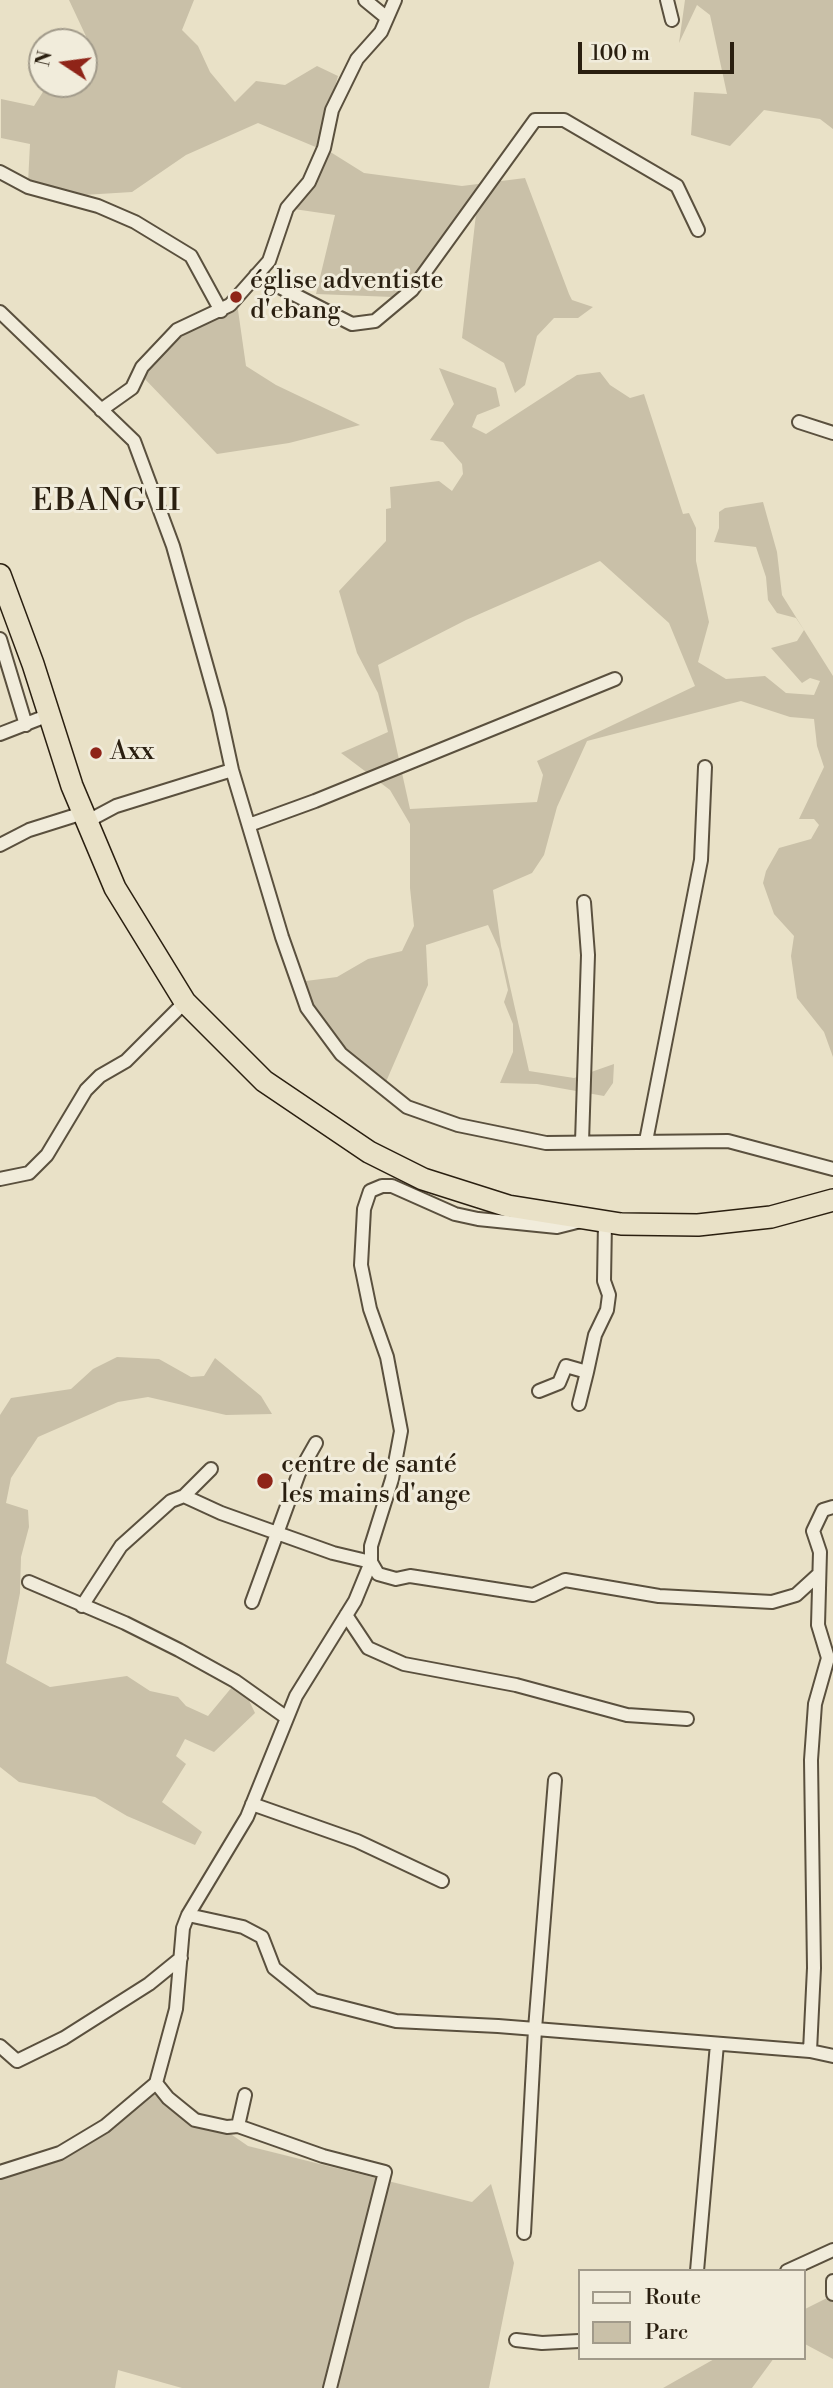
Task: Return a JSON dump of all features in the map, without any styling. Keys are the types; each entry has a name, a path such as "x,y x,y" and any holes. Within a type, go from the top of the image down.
{"highway":[{"path":"0,575 85,818 115,888 185,1002 264,1080 369,1152 423,1179 508,1206 597,1220 698,1225 771,1217 833,1200"}],"street":[{"path":"365,0 387,18"},
{"path":"101,410 132,388 142,367 177,330 220,311 236,300 269,261 287,208 309,181 324,148 332,110 357,60 381,32 395,0"},
{"path":"667,0 672,20"},
{"path":"257,275 352,324 375,321 412,290 535,120 564,120 677,186 698,230"},
{"path":"0,172 28,187 98,206 135,222 191,256 220,311"},
{"path":"0,312 134,441 173,546 219,710 232,770 307,1008 341,1054 407,1107 471,1128 546,1143 728,1141 833,1169"},
{"path":"799,422 833,433"},
{"path":"0,639 26,724"},
{"path":"248,825 327,796 615,679"},
{"path":"0,734 49,715"},
{"path":"646,1141 701,860 705,767"},
{"path":"0,845 29,830 85,818 232,770"},
{"path":"582,1142 588,955 584,902"},
{"path":"0,1178 29,1173 47,1155 86,1090 100,1076 125,1061 185,1002"},
{"path":"0,2172 60,2152 105,2126 156,2082 176,2009 183,1928 188,1914 205,1891 221,1856 247,1817 287,1718 319,1657 346,1615 371,1562 371,1546 392,1479 401,1431 387,1357 370,1308 361,1265 364,1209 370,1191 382,1186 392,1186 455,1214 478,1219 557,1227 597,1220 604,1281 609,1294 607,1310 595,1335 579,1404"},
{"path":"540,1391 559,1383 566,1366 587,1372"},
{"path":"252,1602 299,1473 316,1443"},
{"path":"82,1606 121,1546 171,1502 184,1496 211,1469"},
{"path":"184,1496 333,1553 371,1562 378,1574 396,1579 410,1576 533,1594 565,1580 659,1596 772,1602 796,1595 819,1574"},
{"path":"810,2051 814,1968 811,1760 816,1704 828,1658 818,1625 820,1552 813,1531 823,1510 833,1507"},
{"path":"29,1582 125,1622 179,1650 235,1681 287,1718"},
{"path":"346,1615 368,1648 404,1664 516,1685 627,1715 687,1719"},
{"path":"524,2233 535,2029 555,1780"},
{"path":"252,1804 357,1841 442,1881"},
{"path":"188,1914 243,1927 262,1937 274,1968 314,2000 396,2021 810,2051 833,2056"},
{"path":"0,2046 17,2061 64,2038 149,1984 181,1958"},
{"path":"697,2269 717,2044"},
{"path":"156,2082 168,2098 195,2120 237,2126 323,2156 385,2172 330,2388"},
{"path":"237,2126 245,2095"},
{"path":"791,2269 833,2250"},
{"path":"833,2281 833,2294"},
{"path":"516,2340 542,2343 578,2342"}],"green space":[{"path":"69,0 194,0 182,30 198,46 210,72 235,102 256,81 285,85 317,66 338,76 318,148 258,123 186,155 132,192 67,196 28,183 30,144 1,138 1,99 34,106 39,98 98,98 98,28 82,28"},
{"path":"685,0 833,0 833,129 820,119 764,110 730,146 691,135 694,92 727,94 710,15 697,5 679,43"},
{"path":"324,148 364,173 462,186 525,178 572,300 593,307 578,318 554,318 537,336 525,385 515,393 504,363 462,338 477,205 393,297 316,294 335,215 287,208"},
{"path":"237,303 246,366 276,385 360,425 289,443 217,454 142,376 170,344"},
{"path":"439,368 496,388 500,406 477,415 472,427 486,434 577,375 600,372 610,385 630,398 644,394 683,514 689,513 696,528 696,561 709,622 698,662 726,679 765,676 786,693 814,695 820,681 810,678 802,683 771,648 797,641 804,630 796,618 777,613 768,600 766,577 756,547 714,542 719,528 719,512 725,508 763,502 777,552 782,595 833,676 833,1057 824,1032 797,998 791,956 794,936 774,914 763,883 766,871 779,848 811,839 819,825 814,819 799,819 824,767 817,746 814,719 790,717 741,701 587,741 557,807 544,855 532,873 493,890 501,946 529,1071 574,1078 614,1064 613,1083 604,1096 537,1084 500,1083 513,1052 513,1024 504,1002 508,990 499,949 488,925 426,945 428,985 382,1091 351,1053 312,1016 298,982 337,977 368,959 402,951 414,926 410,888 410,824 390,790 341,753 388,732 378,693 357,653 339,591 386,541 386,509 391,508 390,487 439,481 452,491 463,474 462,464 443,442 430,440 454,404","holes":["600,561 669,623 695,686 537,761 543,775 537,802 410,809 378,665 466,620"]},
{"path":"117,1357 159,1359 191,1377 204,1376 215,1358 261,1396 272,1414 226,1415 148,1397 118,1402 38,1437 11,1478 6,1503 28,1510 29,1527 21,1557 20,1593 6,1663 50,1687 127,1676 150,1691 178,1697 186,1706 208,1716 232,1687 244,1690 255,1713 214,1752 185,1739 176,1756 186,1764 162,1802 202,1832 195,1845 127,1816 95,1797 19,1782 0,1767 0,1415 11,1398 71,1389 93,1369"},
{"path":"154,2081 248,2146 472,2202 491,2184 514,2263 489,2388 182,2388 118,2370 115,2388 0,2388 0,2170 107,2130"},
{"path":"833,2295 833,2359 805,2344 805,2309"},
{"path":"712,2360 773,2360 752,2388 663,2388"}],"place":[{"name":"église adventiste d'ebang","path":"236,297"},
{"name":"Axx","path":"96,753"},
{"name":"centre de santé les mains d'ange","path":"265,1481"}],"district":[{"name":"EBANG II","path":"107,503"}]}
